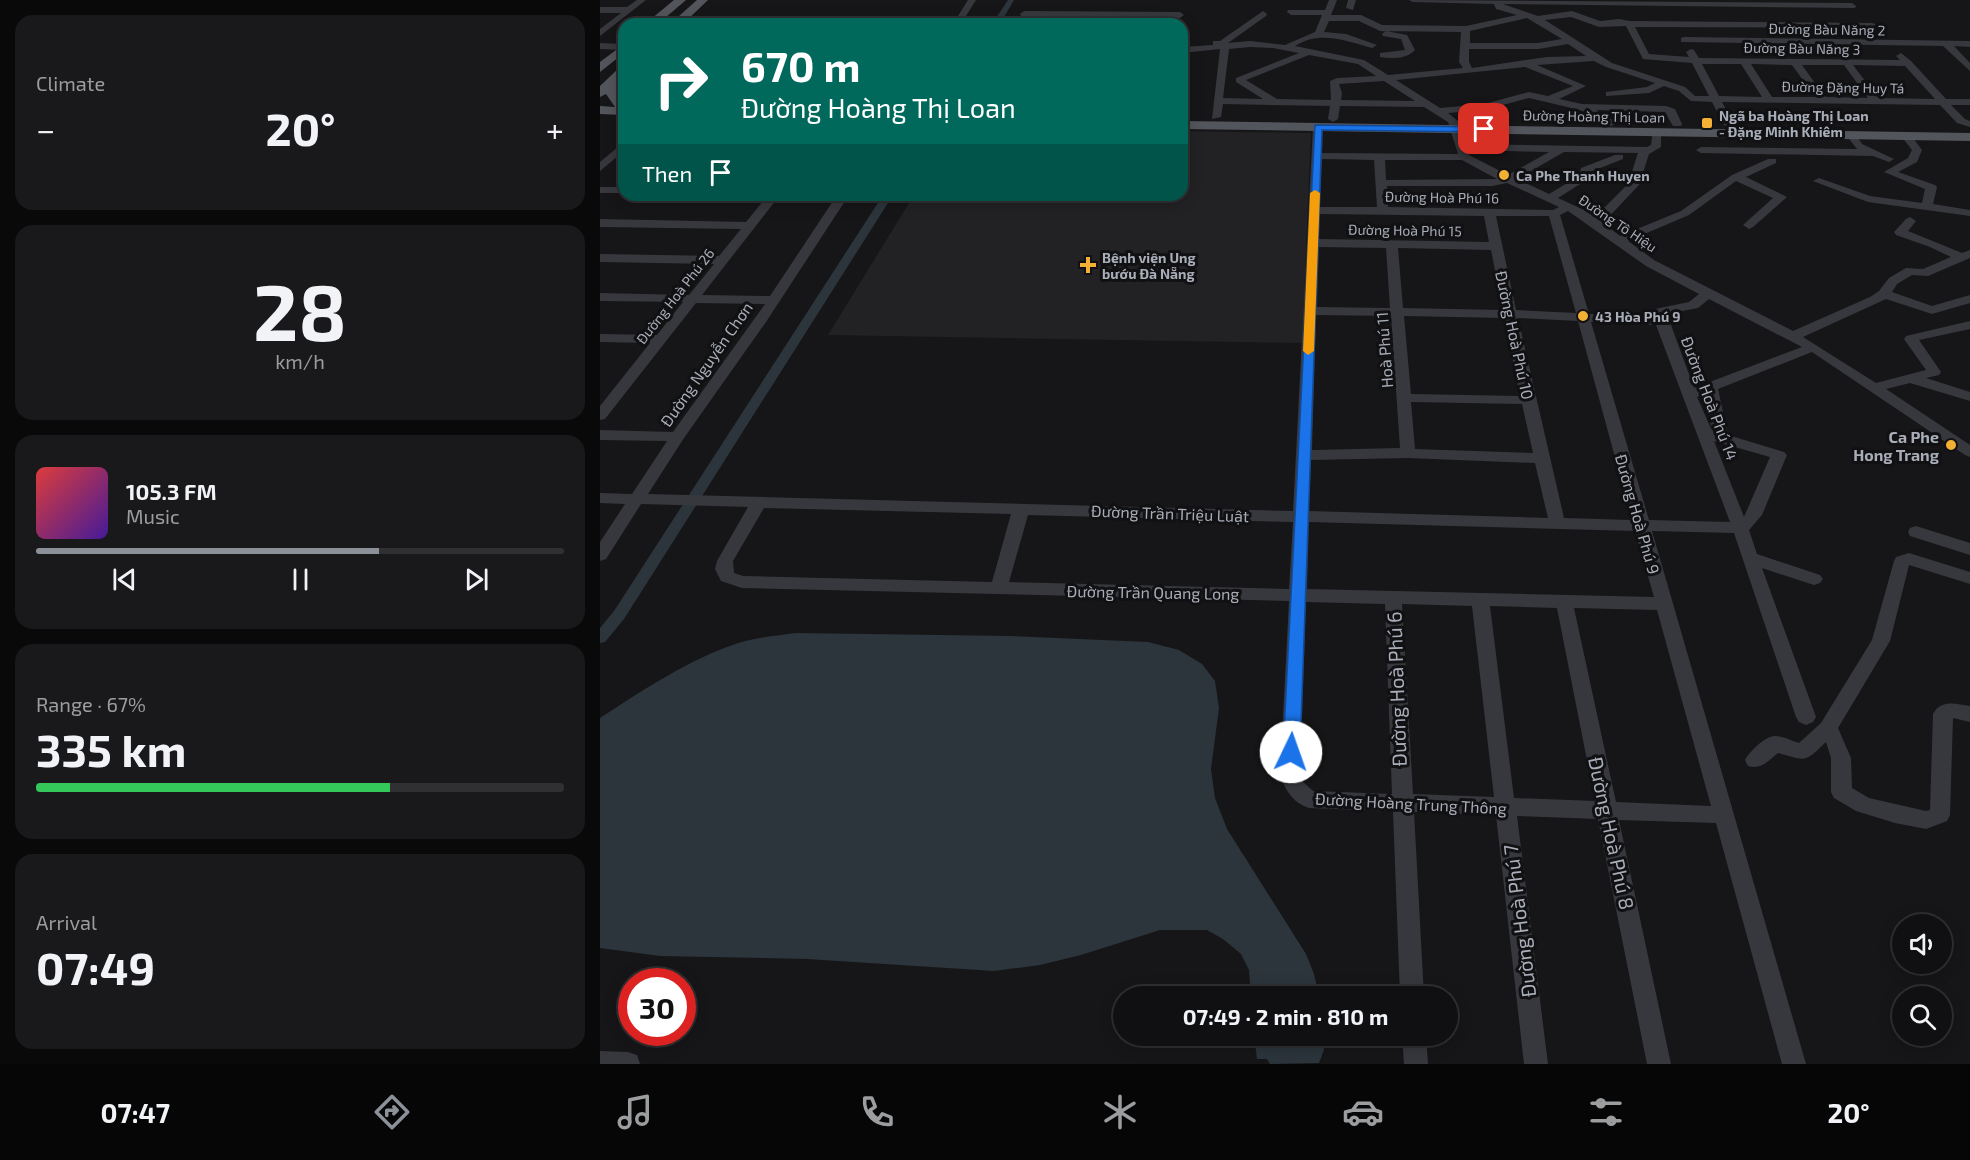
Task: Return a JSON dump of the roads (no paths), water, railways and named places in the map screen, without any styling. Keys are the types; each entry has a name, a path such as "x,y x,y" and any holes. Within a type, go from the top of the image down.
{"main road":[{"path":"658,18 681,0"},
{"path":"683,18 703,0"},
{"path":"600,68 618,52"},
{"path":"600,93 618,76"},
{"path":"612,81 611,91 618,103"},
{"path":"600,110 618,109"},
{"name":"Đường Hoàng Thị Loan","path":"1188,117 1326,123"},
{"path":"600,118 618,118"},
{"path":"600,123 618,119"},
{"name":"Đường Hoàng Thị Loan","path":"1188,125 1326,123 1906,136 1967,129"},
{"name":"Đường Hoàng Thị Loan","path":"1455,125 1610,123 1967,129"}],"street":[{"path":"618,18 642,0"},
{"path":"961,18 972,0"},
{"path":"1319,34 1333,0"},
{"path":"1413,0 1849,3 1908,63 1967,129"},
{"path":"1498,1 1498,6 1502,9 1536,19 1572,14 1599,24 1619,22 1630,24 1872,26"},
{"path":"1662,2 1729,125"},
{"path":"600,10 630,10"},
{"path":"1022,18 1026,11 1180,15"},
{"path":"1291,12 1361,18 1380,28 1443,24 1466,29 1525,15"},
{"path":"1216,117 1223,45 1238,29 1250,25 1263,14"},
{"path":"602,29 618,18"},
{"name":"Đường Đặng Huy Tá","path":"1536,19 1596,58 1685,91 1686,94 1698,99 1970,102"},
{"name":"Đường Bàu Năng 3","path":"1630,24 1646,57 1696,61 1908,63"},
{"path":"1380,28 1378,32 1404,37 1410,50 1406,54 1383,55"},
{"path":"1466,29 1464,62 1473,69"},
{"path":"1288,47 1295,42 1319,34 1343,36 1372,45"},
{"path":"1464,46 1538,45 1568,40"},
{"name":"Đường Bàu Năng 2","path":"1684,40 1970,45"},
{"path":"1188,42 1223,45"},
{"path":"1188,49 1250,44 1288,47 1361,62 1441,111 1455,125 1463,152"},
{"path":"1946,44 1969,65"},
{"path":"600,46 618,47"},
{"path":"1221,80 1239,80 1310,51"},
{"path":"1310,51 1342,73 1389,78 1596,58"},
{"path":"1744,61 1768,99"},
{"path":"1794,62 1822,100"},
{"path":"1845,62 1875,101"},
{"path":"1526,64 1581,86 1550,99"},
{"path":"1417,67 1428,74"},
{"path":"1631,72 1612,86 1649,90 1664,83"},
{"name":"Đường Hoàng Trung Thông","path":"1342,73 1333,83 1337,93 1335,103 1326,123 1317,156 1290,774 1294,787 1309,799 1724,815"},
{"path":"1239,80 1276,102"},
{"path":"1657,108 1686,94"},
{"path":"1441,111 1484,107 1524,96 1550,99 1582,107 1657,108 1671,111 1677,124"},
{"path":"1218,101 1430,104"},
{"path":"1582,107 1610,123"},
{"path":"1317,156 1379,156 1565,147 1647,150 1656,147 1657,132"},
{"path":"1851,135 1858,146 1889,159"},
{"path":"1906,136 1917,150 1913,160 1889,171 1931,188 1927,206"},
{"path":"1381,183 1492,183 1508,180 1565,147"},
{"path":"1595,224 1633,185 1644,152 1647,150"},
{"path":"1701,150 1875,153"},
{"path":"600,168 618,151"},
{"name":"Đường Tô Hiệu","path":"1463,152 1508,180 1568,207 1650,263 1813,347 1970,452"},
{"path":"1379,156 1383,211"},
{"path":"1550,198 1584,177 1586,170 1619,157"},
{"path":"1618,241 1685,213 1736,177 1772,161"},
{"path":"1736,177 1781,197 1749,225"},
{"path":"1819,181 1868,199 1970,213"},
{"path":"600,190 618,190"},
{"name":"Đường Hoà Phú 26","path":"600,416 769,201"},
{"name":"Đường Nguyễn Chơn","path":"600,555 646,499 677,437 839,201"},
{"name":"Đường Hoà Phú 16","path":"1314,210 1554,213 1568,207"},
{"name":"Đường Hoà Phú 10","path":"1489,212 1528,400 1557,523"},
{"name":"Đường Hoà Phú 9","path":"1554,213 1794,1064"},
{"path":"1910,221 1900,232 1965,256"},
{"path":"600,223 749,226"},
{"path":"1890,242 1907,235"},
{"name":"Đường Hoà Phú 15","path":"1313,243 1496,246"},
{"name":"Hoà Phú 11","path":"1392,245 1408,453"},
{"path":"1793,336 1833,321 1884,294 1893,281 1910,271 1924,273 1965,256"},
{"path":"600,258 723,260"},
{"path":"1310,311 1583,316 1661,321 1660,312 1693,304 1708,293"},
{"path":"1884,294 1932,310 1970,299"},
{"path":"600,297 773,300"},
{"name":"Đường Hoà Phú 14","path":"1661,321 1740,528 1806,717"},
{"path":"1873,387 1934,372 1912,338 1970,326"},
{"path":"600,338 660,339"},
{"path":"1689,395 1813,347"},
{"path":"1910,378 1970,397"},
{"path":"1710,386 1721,438"},
{"path":"1404,398 1528,400"},
{"path":"1703,433 1779,455 1754,515 1740,528"},
{"path":"600,435 677,437"},
{"path":"1304,455 1408,453 1541,458"},
{"name":"Đường Trần Triệu Luật","path":"600,498 1740,528"},
{"name":"Đường Trần Quang Long","path":"759,502 725,561 724,569 727,577 742,582 1664,604"},
{"path":"999,588 1021,509"},
{"path":"1916,532 1970,549"},
{"path":"1749,556 1814,579"},
{"path":"1755,760 1775,744 1803,752 1828,728 1881,641 1902,561 1909,559 1966,577"},
{"name":"Đường Hoà Phú 6","path":"1393,597 1411,986"},
{"name":"Đường Hoà Phú 7","path":"1480,599 1536,1064"},
{"name":"Đường Hoà Phú 8","path":"1564,601 1659,1064"},
{"path":"1828,728 1838,742 1843,772 1841,792 1863,805 1926,820 1940,815 1943,714 1950,710 1970,714"},
{"path":"1415,1046 1416,1064"},
{"path":"600,1063 628,1064"}],"waterway":[{"path":"1000,18 1011,0"},
{"path":"600,638 619,615 884,201"}],"place":[{"name":"Ngã ba Hoàng Thị Loan - Đặng Minh Khiêm","path":"1707,123"},
{"name":"Ca Phe Thanh Huyen","path":"1504,175"},
{"name":"Bệnh viện Ung bướu Đà Nẵng","path":"1088,265"},
{"name":"43 Hòa Phú 9","path":"1583,316"},
{"name":"Ca Phe Hong Trang","path":"1951,445"}]}
